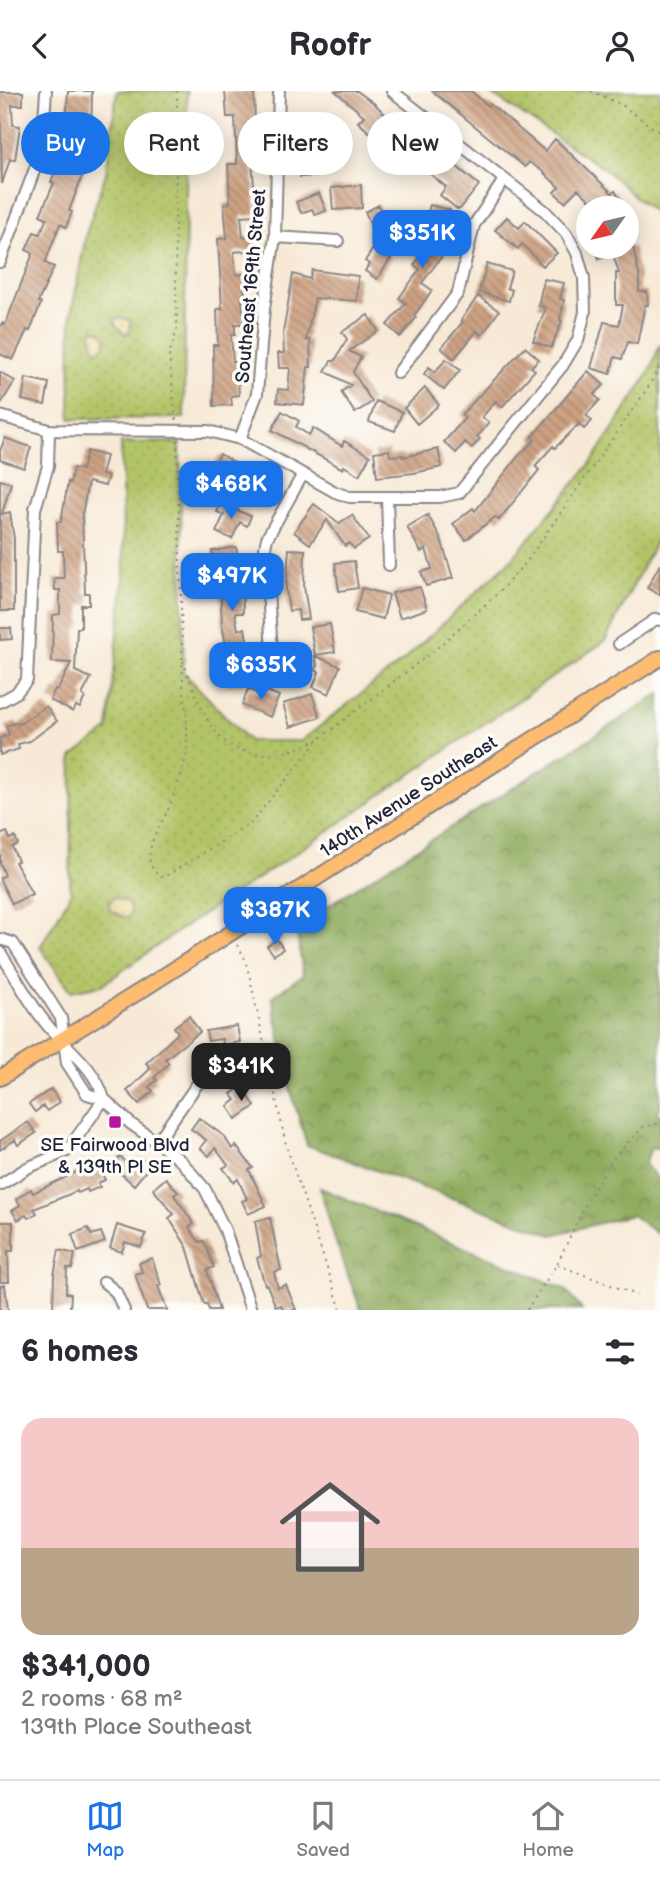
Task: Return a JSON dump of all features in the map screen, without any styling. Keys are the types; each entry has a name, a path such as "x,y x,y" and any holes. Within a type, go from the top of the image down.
{"main road":[{"name":"140th Avenue Southeast","path":"0,1079 660,658"}],"street":[{"path":"1,257 41,150 46,91"},
{"name":"Southeast 169th Street","path":"240,439 257,394 264,309 275,237 279,91"},
{"path":"0,415 49,430 208,431 240,439 335,492 349,497 450,496 465,488 563,365 579,340 586,312 584,278 577,253 566,233 545,211 392,91"},
{"path":"398,373 457,293 474,225 505,180"},
{"path":"275,237 338,241"},
{"path":"0,702 16,694 27,680 35,509 48,466 49,430"},
{"path":"279,666 272,651 265,548 267,538 303,474"},
{"path":"387,497 389,565"},
{"path":"619,644 656,619 660,620"},
{"path":"0,939 13,943 61,1018 67,1063 88,1094 104,1099 194,1175 213,1204 233,1252 251,1310"},
{"path":"0,951 47,1026 63,1040"},
{"path":"157,1142 205,1073"},
{"path":"0,1185 27,1168 67,1151 104,1099"},
{"path":"104,1282 116,1292 124,1310"}],"path":[{"path":"177,91 177,329 169,355 177,431 183,684 188,719 186,757 168,809 150,845 151,866 157,874 163,878 170,876 251,823 318,739"},
{"path":"591,91 622,105 660,133"},
{"path":"183,661 201,706 222,739 230,745 242,751 265,754 292,751 318,739 435,650 499,592 527,561 647,389 660,366"},
{"path":"230,932 244,956 286,1145 341,1310"},
{"path":"527,1310 557,1264 590,1195 615,1156 643,1127 660,1123"},
{"path":"557,1264 637,1295"}],"green space":[{"path":"117,91 187,91 187,112 124,112 124,175 186,175 184,418 70,419 71,316 86,234 105,175 110,175 110,143"},
{"path":"487,91 660,91 660,216 606,170"},
{"path":"660,344 660,533 605,641 102,985 71,991 40,947 70,895 72,757 108,730 124,575 121,443 180,442 184,673 249,741 301,741 404,660 513,558 592,462 649,373"},
{"path":"660,694 660,1108 657,1112 660,1115 660,1148 651,1148 645,1164 660,1182 660,1236 632,1215 552,1235 307,1145 290,1088 272,997 303,975 296,926"},
{"path":"320,1188 565,1289 582,1310 361,1310 335,1240"}],"sand":[{"path":"119,318 131,321 129,332 125,335 115,324 114,320"},
{"path":"95,329 102,332 106,338 105,346 98,351 91,333"},
{"path":"114,897 128,903 131,912 128,917 110,910 109,903"}],"building":[{"path":"68,91 92,91 92,112 67,112"},
{"path":"225,91 254,91 255,112 238,112 238,175 253,175 256,215 241,216 243,237 254,236 255,250 234,252 236,275 244,274 245,300 242,300 244,324 235,324 235,335 231,335 233,362 240,362 239,395 231,396 232,405 214,406 213,345 218,345 217,309 222,309 218,239 227,238 224,204 230,203 228,164 237,164 235,117 227,117"},
{"path":"335,91 357,91 383,112 367,112 367,130 358,122 364,116"},
{"path":"432,91 471,91 545,151 555,139 618,196 586,196 578,189 565,202 554,192 559,187 542,171 529,162 525,167 463,116 463,112 458,112"},
{"path":"0,92 23,92 23,105 12,105 13,125 20,126 15,160 10,159 2,184"},
{"path":"463,172 479,185 460,209 440,195 446,187 431,175 463,175"},
{"path":"54,175 83,175 66,227 60,224 45,263 54,267 38,302 41,303 30,331 27,330 13,360 0,354 0,328 2,323 5,325 33,253 26,250 34,232 40,234 47,218 40,215 54,183 51,182"},
{"path":"361,185 362,208 333,210 331,188"},
{"path":"319,193 326,211 315,215 312,209 301,213 296,202"},
{"path":"379,205 382,213 387,211 390,219 385,221 391,235 377,241 365,212"},
{"path":"430,205 450,210 440,248 445,252 422,283 432,290 414,316 416,318 400,337 387,325 406,303 399,298 420,269 414,265 432,240 421,238"},
{"path":"507,217 519,228 525,221 557,253 543,266 522,244 518,249 495,230"},
{"path":"374,247 391,258 377,279 365,271 369,264 365,261"},
{"path":"614,259 636,259 639,291 647,292 648,305 645,305 637,344 628,342 622,359 615,357 610,374 591,368 604,322 619,325 623,305 616,305 616,273 619,273"},
{"path":"487,264 512,271 507,288 512,290 509,301 479,292"},
{"path":"312,270 358,276 357,301 315,298 306,340 310,340 311,367 308,367 304,405 277,402 278,389 288,390 290,368 279,368 278,353 284,353 283,333 293,274 310,279"},
{"path":"544,279 564,283 560,299 564,300 562,321 551,348 533,341 546,308 538,306"},
{"path":"478,296 499,311 482,335 477,331 454,359 441,348 463,322 461,320"},
{"path":"368,315 378,331 349,351 361,357 353,372 372,402 355,413 341,392 351,385 325,371 331,361 335,361 347,339 342,332"},
{"path":"525,347 539,359 531,367 535,370 502,407 496,401 482,417 489,423 472,448 465,442 456,453 444,442 465,418 461,415"},
{"path":"446,359 460,370 444,390 424,374 429,367 435,372"},
{"path":"588,371 604,385 594,395 600,400 586,415 592,421 584,429 579,424 555,448 553,446 535,466 539,470 499,520 495,517 466,540 453,524 473,508 475,511 520,454 535,440 532,437"},
{"path":"0,372 15,381 0,405"},
{"path":"26,378 49,383 45,405 22,400"},
{"path":"425,388 439,405 417,424 404,408"},
{"path":"376,401 402,412 395,431 369,422"},
{"path":"282,411 299,421 296,427 309,435 313,428 342,446 344,441 370,456 359,475 272,430"},
{"path":"5,438 31,447 24,468 0,460"},
{"path":"438,449 442,467 377,477 374,452 389,450 390,456 403,457"},
{"path":"87,451 106,456 101,475 108,476 105,486 88,482 82,515 85,593 89,593 89,605 81,605 75,671 91,678 82,695 85,697 80,708 76,706 73,712 50,700 71,663 52,662 53,615 60,614 60,590 55,590 54,578 64,578 63,551 58,551 57,522 61,522 73,468 82,470"},
{"path":"220,454 261,477 255,484 267,495 258,506 235,486 231,492 207,476"},
{"path":"0,480 11,483 2,514 10,512 14,539 14,611 0,611"},
{"path":"221,504 251,516 247,526 240,522 232,539 216,532 224,515 217,512"},
{"path":"314,504 339,523 352,515 369,539 354,549 349,543 345,546 327,520 310,544 294,532"},
{"path":"428,515 441,539 453,578 426,586 421,572 432,569 426,549 421,552 407,527"},
{"path":"236,547 242,575 243,613 235,613 238,630 245,628 251,665 241,666 243,683 228,685 225,655 228,655 222,625 220,580 212,551"},
{"path":"289,549 305,550 304,587 309,619 299,620 298,610 289,611 286,589"},
{"path":"354,561 358,588 339,591 335,563"},
{"path":"660,564 660,595 647,588"},
{"path":"420,587 427,609 400,618 392,593"},
{"path":"362,588 389,595 383,619 355,612"},
{"path":"330,624 335,652 315,655 310,627"},
{"path":"0,628 11,628 12,639 0,640"},
{"path":"315,656 340,666 329,694 313,687 319,672 315,670"},
{"path":"248,689 260,694 262,689 279,696 270,717 242,705"},
{"path":"312,694 320,717 290,727 283,704"},
{"path":"46,706 57,721 30,741 18,744 19,749 0,755 0,738 9,735 6,726 17,722 18,725"},
{"path":"7,832 10,839 15,837 18,844 12,847 18,861 15,862 32,894 12,904 0,880 5,875 0,863 0,835"},
{"path":"277,939 283,949 274,955 267,946"},
{"path":"189,1016 200,1032 165,1059 169,1063 149,1087 153,1091 139,1104 127,1091 151,1068 146,1063 178,1033 174,1027"},
{"path":"237,1026 240,1042 223,1045 222,1039 208,1041 206,1031"},
{"path":"242,1086 255,1106 236,1119 228,1106 236,1100 231,1094"},
{"path":"51,1089 60,1102 47,1111 43,1106 35,1112 29,1104"},
{"path":"199,1118 224,1136 232,1149 236,1146 253,1168 249,1170 266,1206 248,1214 242,1201 247,1199 238,1179 234,1182 223,1168 228,1165 215,1148 209,1156 200,1148 206,1140 191,1129"},
{"path":"28,1122 36,1133 18,1145 15,1140 0,1150 0,1141"},
{"path":"120,1157 133,1167 141,1158 150,1166 134,1185 112,1166"},
{"path":"97,1162 105,1180 98,1183 100,1187 88,1192 87,1189 78,1193 77,1191 34,1209 37,1213 28,1218 26,1215 18,1220 12,1211 20,1205 16,1199 31,1189 33,1193"},
{"path":"166,1178 178,1192 174,1195 194,1224 189,1227 199,1242 204,1241 214,1267 207,1270 219,1310 209,1310 207,1304 204,1304 187,1247 169,1218 174,1214 153,1189"},
{"path":"270,1218 281,1270 274,1272 278,1288 286,1285 296,1310 283,1310 281,1305 276,1307 265,1285 257,1258 261,1256 255,1221"},
{"path":"0,1222 13,1222 13,1251 8,1251 9,1282 0,1282"},
{"path":"117,1225 146,1234 141,1247 125,1242 122,1252 110,1248"},
{"path":"88,1228 91,1235 101,1232 105,1242 78,1252 72,1234"},
{"path":"59,1250 75,1254 72,1269 67,1268 66,1293 71,1294 70,1310 53,1310 54,1275"},
{"path":"152,1258 167,1310 147,1310 135,1274 142,1272 139,1263"},
{"path":"5,1285 8,1310 0,1310 0,1286"}],"place":[{"name":"SE Fairwood Blvd & 139th Pl SE","path":"115,1122"}]}
